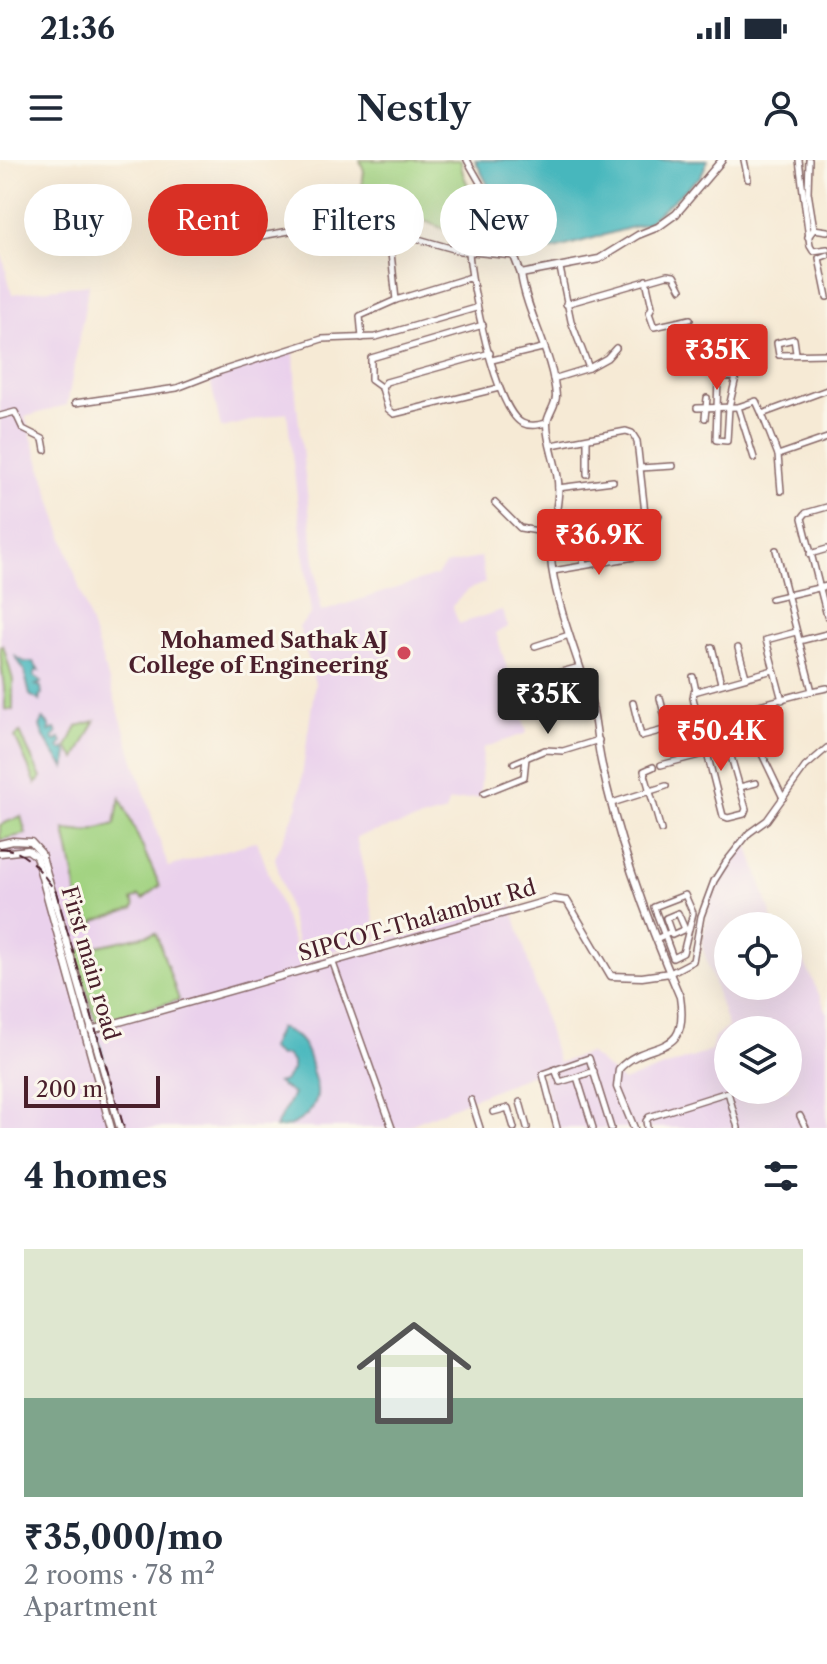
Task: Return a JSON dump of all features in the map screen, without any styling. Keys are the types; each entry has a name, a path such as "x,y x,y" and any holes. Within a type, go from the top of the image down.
{"street":[{"path":"467,160 481,184"},
{"path":"521,274 599,259 638,235 658,227 676,214 722,160"},
{"path":"744,160 748,179"},
{"path":"799,160 808,237 813,251 827,249"},
{"path":"808,237 814,229 808,192 809,160"},
{"path":"814,229 827,230"},
{"path":"827,255 819,258 827,297"},
{"path":"391,256 396,300"},
{"path":"469,256 476,308 508,409 523,423 535,426 547,423"},
{"path":"514,256 552,379 555,402 547,423 558,488 550,533 553,571 599,740 621,839 659,937 682,1008 678,1037 622,1065 617,1075 617,1087 634,1128"},
{"path":"560,268 566,304 589,368"},
{"path":"566,304 672,275 681,289"},
{"path":"362,338 360,316 396,300 471,277"},
{"path":"646,280 652,307 649,313 654,327 690,319"},
{"path":"75,403 177,388 322,339 376,337 476,308"},
{"path":"382,388 371,380 371,358 483,325"},
{"path":"492,360 542,348"},
{"path":"552,379 589,368 607,358 616,348"},
{"path":"490,353 386,382 382,388 388,409 394,414 499,388"},
{"path":"796,353 827,354"},
{"path":"718,377 736,377 729,407 727,441 716,440 719,406 718,377"},
{"path":"762,414 827,390"},
{"path":"705,418 707,398"},
{"path":"697,408 738,407 756,401 778,455 781,491"},
{"path":"738,407 754,458"},
{"path":"0,416 15,412 23,429 43,439 45,450"},
{"path":"552,445 626,431 632,433 637,441 645,513 659,516"},
{"path":"778,455 827,438"},
{"path":"587,439 587,474"},
{"path":"640,468 673,466"},
{"path":"558,488 613,481"},
{"path":"495,503 520,528 550,533"},
{"path":"827,507 806,513 802,518 827,616"},
{"path":"603,525 609,561"},
{"path":"553,571 637,556 629,526"},
{"path":"578,531 584,565"},
{"path":"810,554 827,549"},
{"path":"776,550 812,691"},
{"path":"771,599 827,586"},
{"path":"782,700 766,640 796,632"},
{"path":"799,641 827,634"},
{"path":"535,646 569,635"},
{"path":"712,647 721,683"},
{"path":"738,648 746,677"},
{"path":"578,668 546,676 558,714 589,704"},
{"path":"696,691 773,670"},
{"path":"693,677 698,721 725,817 746,813 726,739"},
{"path":"633,703 641,736 827,688"},
{"path":"660,698 668,729"},
{"path":"705,745 750,733"},
{"path":"514,763 545,750 569,750 599,740"},
{"path":"670,973 693,961 701,916 714,881 726,862 749,833 767,820 805,767 827,748"},
{"path":"760,750 783,798"},
{"path":"661,765 707,753"},
{"path":"484,793 524,777 526,758"},
{"path":"653,767 644,771 661,830"},
{"path":"740,787 756,783"},
{"path":"612,803 666,786"},
{"name":"First main road","path":"0,844 31,842 41,853 120,1128"},
{"path":"0,853 23,849 36,856 111,1128"},
{"path":"685,895 693,913 683,953 673,958 659,937 654,907 685,895"},
{"name":"SIPCOT-Thalambur Rd","path":"91,1030 561,898 570,905 611,976 642,977 670,973"},
{"path":"659,937 671,932"},
{"path":"333,963 392,1128"},
{"path":"557,1128 543,1075 590,1058 611,1128"},
{"path":"555,1069 560,1082 594,1071"},
{"path":"577,1077 593,1128"},
{"path":"647,1128 649,1117 728,1092 738,1128"},
{"path":"471,1100 480,1128"},
{"path":"520,1102 526,1128 536,1125"},
{"path":"493,1112 508,1108 514,1128"},
{"path":"800,1116 806,1128"}],"shaded area":[{"path":"0,247 12,294 89,284 67,405 25,417 168,867 257,841 301,963 511,903 558,1063 589,1053 623,1081 711,1051 714,1038 714,1104 802,1104 802,1016 724,1016 719,1000 802,1000 802,957 827,1012 827,1128 558,1128 542,1079 546,1068 403,1128 0,1128"},
{"name":"Mohamed Sathak AJ College of Engineering","path":"294,351 296,398 321,612 437,575 445,565 481,557 485,583 469,589 452,606 459,624 502,610 508,627 496,633 527,733 483,748 480,797 448,802 446,812 356,837 378,937 302,961 275,858 298,805 315,683 299,627 311,614 287,412 221,428 210,379"},
{"path":"746,838 770,912 714,912 714,983 702,946 710,895"}],"green space":[{"path":"360,160 461,160 468,184 440,184 440,227 424,221 424,184 362,184 364,171"},
{"path":"3,645 13,680 13,710 5,709 0,646"},
{"path":"95,721 76,759 67,747 77,726"},
{"path":"20,732 41,778 36,784 15,737"},
{"path":"120,797 160,886 143,899 139,896 132,900 133,909 95,921 93,927 79,931 75,880 65,830 88,832 115,824"},
{"path":"21,816 26,834 0,840 0,825"},
{"path":"156,933 179,1000 96,1023 75,951"}],"water":[{"path":"475,160 708,160 701,176 647,223 557,248 557,184 487,184"},
{"path":"16,657 33,662 39,671 36,670 34,676 41,683 36,685 41,687 40,701 30,695 24,670"},
{"path":"43,719 49,725 49,731 55,729 57,734 54,740 60,738 62,743 59,748 65,748 68,754 65,768 44,737 40,726"},
{"path":"279,1028 303,1044 317,1092 312,1109 302,1119 289,1126 275,1128 293,1094 277,1083 284,1081 292,1070 292,1062 286,1055 279,1056 270,1049"}],"waterway":[{"path":"97,1035 111,1087"}],"railway":[{"path":"0,848 26,858 56,892 124,1128"}],"place":[{"name":"Mohamed Sathak AJ College of Engineering","path":"404,653"}]}
